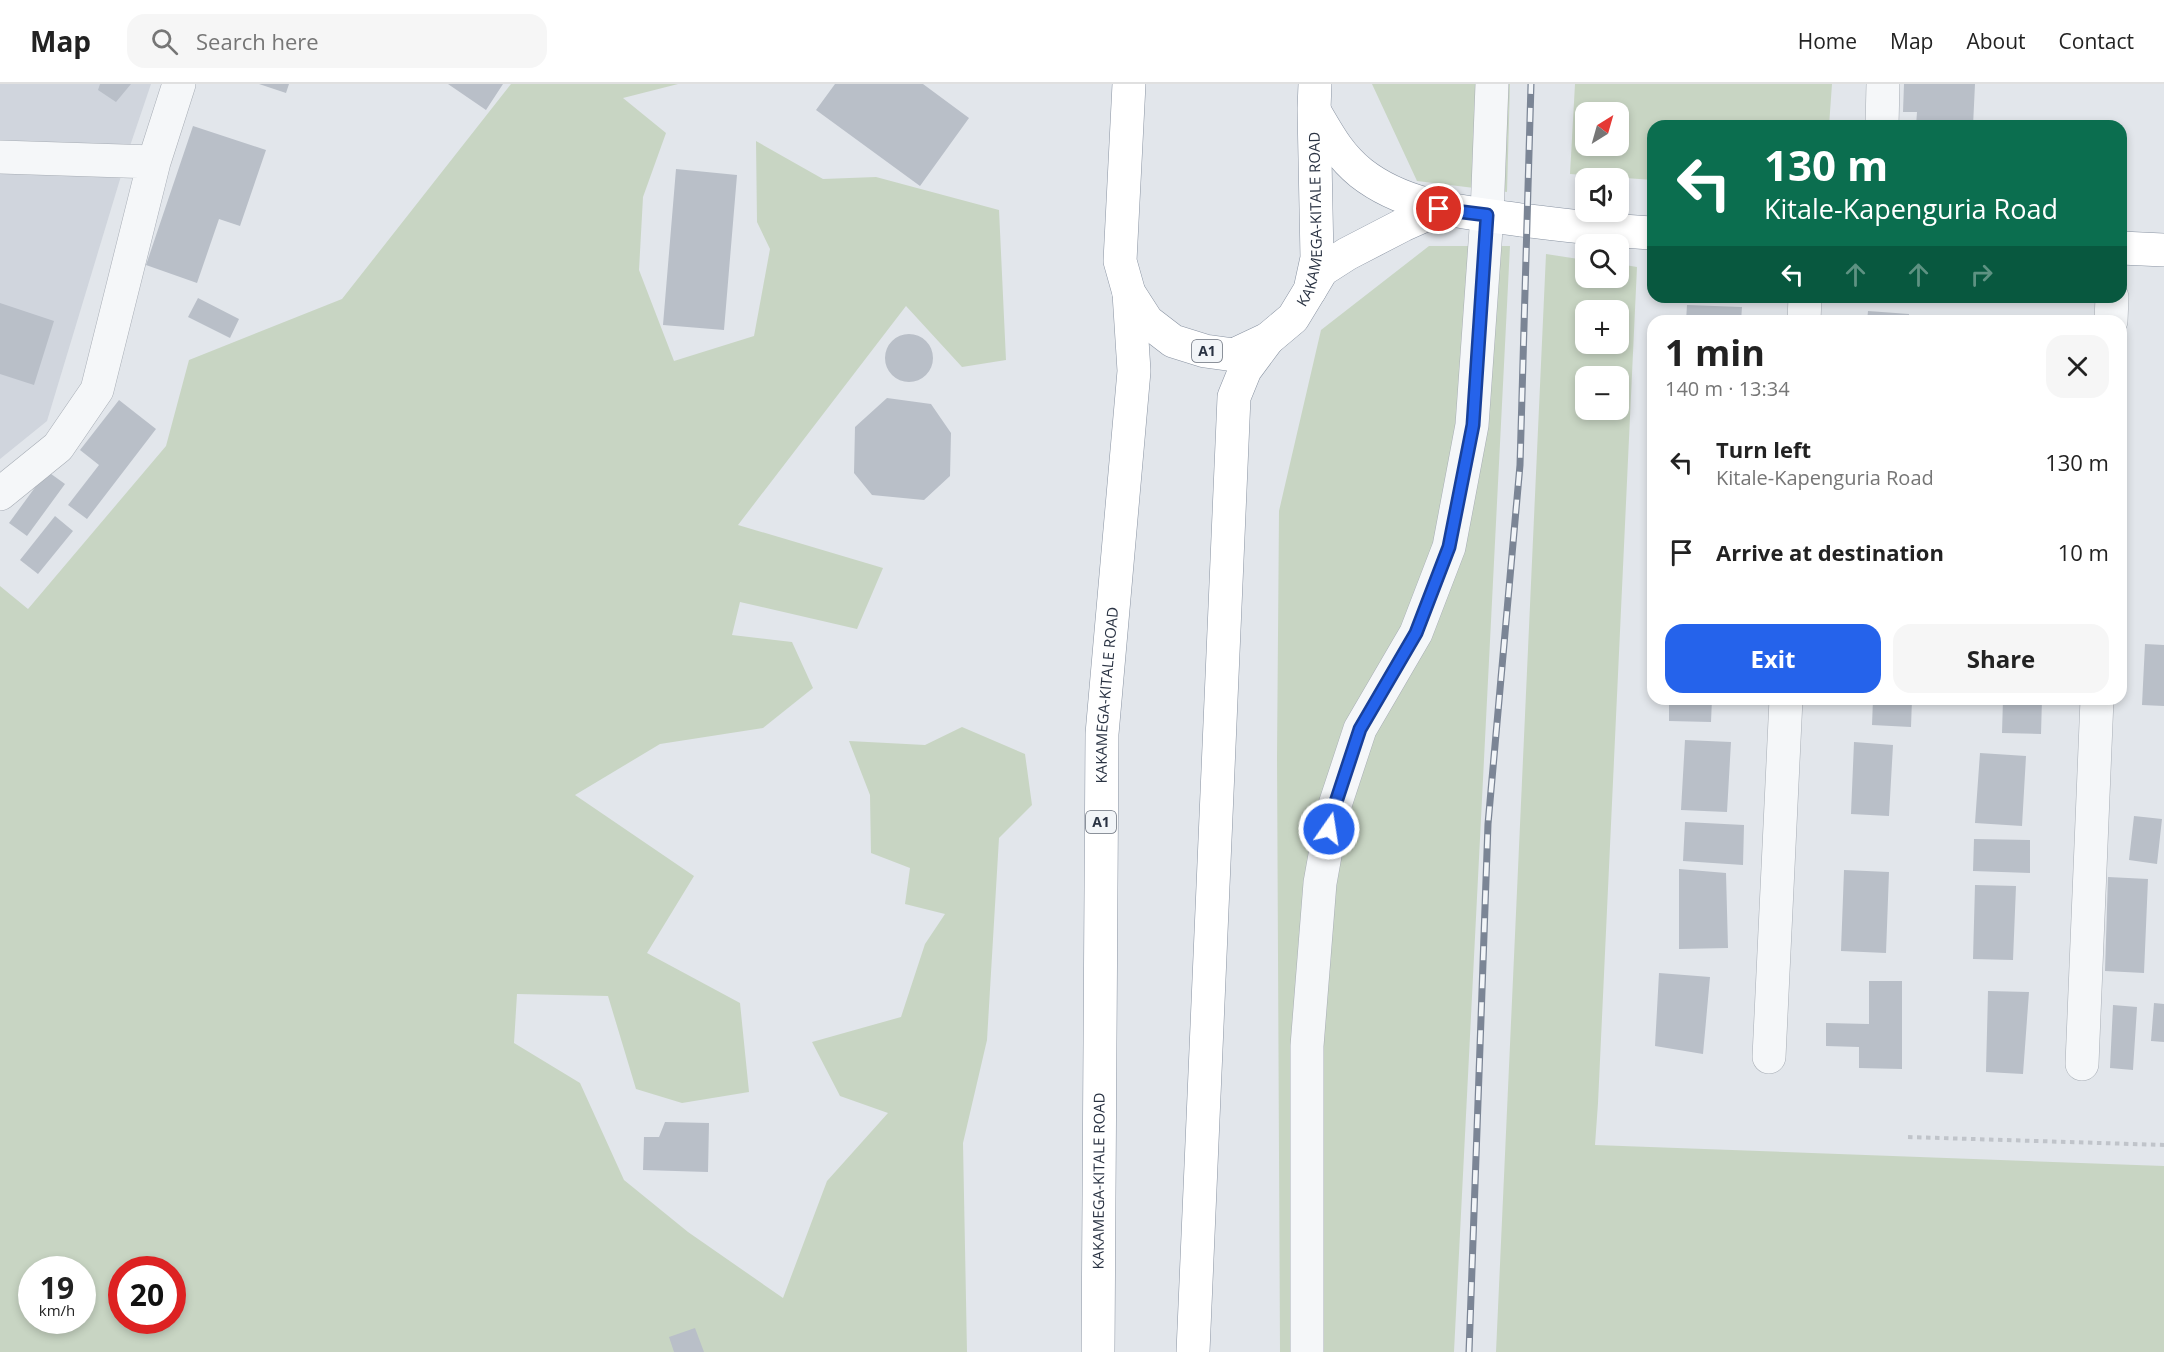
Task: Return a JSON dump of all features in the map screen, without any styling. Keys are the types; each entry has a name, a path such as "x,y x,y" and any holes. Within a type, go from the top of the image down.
{"highway":[{"name":"KAKAMEGA-KITALE ROAD","path":"1098,1352 1102,734 1134,371 1129,293 1120,261 1129,84"},
{"name":"KAKAMEGA-KITALE ROAD","path":"1193,1352 1234,397 1245,369 1268,339 1293,318 1310,290 1317,258 1314,97"},
{"name":"A1","path":"1314,97 1336,149 1362,174 1393,193 1439,209 1647,233"},
{"name":"A1","path":"1310,290 1322,270 1339,259 1439,209"},
{"path":"2127,248 2164,250"},
{"name":"KAKAMEGA-KITALE ROAD","path":"1129,293 1147,321 1173,341 1205,351 1234,355 1268,339"}],"street":[{"path":"2,497 58,447 97,390 154,162 179,84"},
{"path":"1307,1352 1307,1046 1320,883 1333,811 1360,729 1416,633 1449,547 1473,425 1487,215 1492,84"},
{"path":"1882,120 1884,84"},
{"path":"0,157 154,162"},
{"path":"1769,1057 1786,705"},
{"path":"2082,1064 2097,705"}],"path":[{"path":"1908,1137 2164,1145"}],"shaded area":[{"path":"0,84 151,84 47,421 0,459"}],"green space":[{"path":"511,84 678,84 623,98 666,133 643,197 639,270 674,361 754,336 770,249 757,222 756,141 823,179 876,177 999,210 1006,360 962,367 906,306 738,525 883,568 857,629 740,602 732,635 792,642 813,688 763,728 660,744 575,795 694,876 647,953 740,1003 749,1092 682,1103 636,1089 608,996 517,994 514,1043 580,1083 624,1180 688,1232 783,1298 827,1181 888,1113 840,1096 812,1042 901,1017 925,944 945,914 905,904 910,868 871,853 870,795 849,741 925,745 962,727 1025,754 1032,805 999,838 987,1040 963,1143 967,1352 0,1352 0,586 28,609 166,446 189,360 342,299"},
{"path":"1372,84 1510,84 1507,192 1417,181"},
{"path":"1575,84 1832,84 1829,120 1647,120 1647,180 1629,178 1629,168 1575,168 1575,174 1570,174"},
{"path":"1429,246 1510,246 1454,1352 1280,1352 1277,757 1279,511 1321,330"},
{"path":"1546,254 1575,258 1575,288 1629,288 1629,266 1637,267 1595,1145 2164,1166 2164,1352 1496,1352"}],"building":[{"path":"100,84 131,84 116,102 98,90"},
{"path":"259,84 289,84 286,93"},
{"path":"448,84 503,84 486,110"},
{"path":"835,84 923,84 969,118 920,186 816,110"},
{"path":"1904,84 1975,84 1973,120 1916,120 1917,112 1903,112"},
{"path":"193,126 266,150 240,226 219,219 197,283 146,265"},
{"path":"676,169 737,175 724,330 663,325"},
{"path":"198,298 239,319 230,338 188,317"},
{"path":"0,303 54,321 34,385 0,374"},
{"path":"1687,305 1742,307 1741,315 1686,315"},
{"path":"1868,311 1909,314 1909,315 1868,315"},
{"path":"904,334 914,334 926,341 933,353 933,363 926,375 914,382 904,382 889,371 885,363 885,353 896,338"},
{"path":"887,398 931,404 951,433 950,476 924,500 872,495 854,473 855,427"},
{"path":"119,400 156,429 87,519 68,505 99,465 80,450"},
{"path":"47,471 65,484 27,536 9,523"},
{"path":"55,516 73,531 38,574 20,560"},
{"path":"2145,644 2164,645 2164,706 2142,705"},
{"path":"1669,705 1712,705 1711,722 1669,721"},
{"path":"1873,705 1912,705 1911,727 1872,725"},
{"path":"2003,705 2042,705 2041,734 2002,733"},
{"path":"1685,740 1731,742 1727,812 1681,810"},
{"path":"1854,742 1893,745 1889,816 1851,814"},
{"path":"1980,753 2026,756 2022,826 1975,823"},
{"path":"2134,816 2162,819 2157,864 2129,860"},
{"path":"1685,822 1744,825 1743,865 1683,861"},
{"path":"1974,839 2030,840 2030,873 1973,871"},
{"path":"1679,869 1726,873 1728,948 1679,949"},
{"path":"1844,870 1889,872 1886,953 1841,951"},
{"path":"2108,877 2148,879 2144,973 2105,971"},
{"path":"1975,885 2016,886 2013,960 1973,959"},
{"path":"1659,973 1710,977 1703,1054 1655,1046"},
{"path":"1869,981 1902,981 1902,1069 1859,1068 1859,1047 1826,1046 1826,1023 1869,1024"},
{"path":"1988,991 2029,992 2023,1074 1986,1072"},
{"path":"2154,1003 2164,1004 2164,1042 2151,1041"},
{"path":"2113,1005 2137,1007 2133,1070 2110,1068"},
{"path":"665,1122 709,1123 708,1172 643,1170 644,1137 659,1137"},
{"path":"695,1328 704,1352 674,1352 669,1337"}],"railway":[{"path":"1469,1352 1488,824 1520,465 1531,84"}],"route":[{"path":"1329,829 1360,729 1416,633 1449,547 1473,425 1487,215 1439,209"}]}
